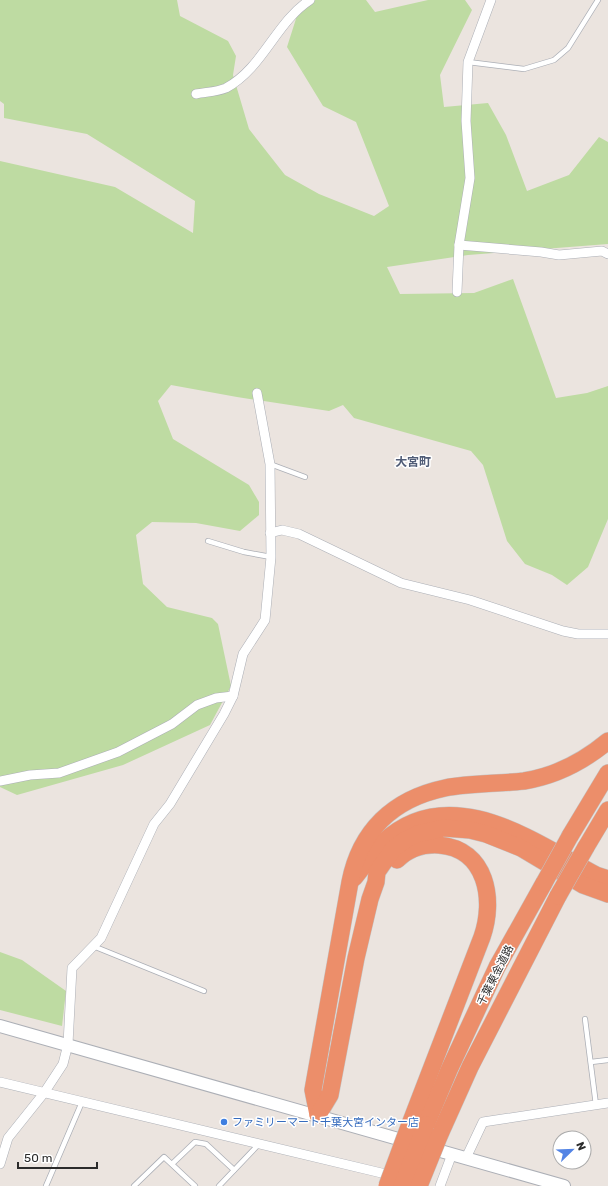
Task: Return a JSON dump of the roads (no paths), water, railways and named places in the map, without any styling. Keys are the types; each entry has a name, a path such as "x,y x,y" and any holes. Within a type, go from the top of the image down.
{"highway":[{"path":"318,1115 313,1090 350,882 354,862 370,834 386,815 410,800 446,788 525,780 542,776 579,762 608,741"},
{"name":"千葉東金道路","path":"402,1186 449,1070 497,967 570,836 608,773"},
{"name":"千葉東金道路","path":"419,1186 425,1128 470,1067 558,896 608,810"},
{"path":"350,882 374,852 395,833 420,820 450,815 481,819 517,832 608,880"},
{"path":"318,1115 330,1095 356,958 370,899 376,882 377,872 393,849 405,840 431,830 457,828 470,830 502,839 521,848 583,885 608,894"},
{"path":"376,882 398,859 408,852 431,845 453,848 465,854 475,864 483,876 487,890 488,905 487,922 425,1128 387,1186"}],"street":[{"path":"196,94 225,88 242,76 275,39 290,16 310,0"},
{"path":"457,292 459,245 470,178 466,121 468,62 491,0"},
{"path":"459,245 559,255 602,251 608,254"},
{"path":"0,1164 4,1136 44,1093 63,1064 68,1044 72,968 101,938 154,824 170,804 233,696 243,654 265,620 271,557 270,464 257,393"},
{"path":"270,533 282,530 299,534 401,583 470,600 563,631 578,634 608,634"},
{"path":"0,781 30,775 59,773 111,755 172,724 197,705 216,698 233,696"},
{"path":"0,1026 68,1044 564,1186"},
{"path":"0,1082 383,1173 431,1186"},
{"path":"466,1158 483,1122 608,1104"},
{"path":"440,1186 452,1154"}],"lane":[{"path":"468,62 524,69 554,60 568,48 598,0"},
{"path":"270,464 305,477"},
{"path":"208,541 244,552 271,557"},
{"path":"93,946 204,991"},
{"path":"585,1019 596,1105"},
{"path":"591,1062 608,1060"},
{"path":"46,1186 82,1102"},
{"path":"172,1164 195,1142 206,1144 234,1170"},
{"path":"219,1186 258,1144"},
{"path":"134,1186 164,1157 195,1186"}],"place":[{"name":"ファミリーマート千葉大宮インター店","path":"224,1122"}],"district":[{"name":"大宮町","path":"413,462"}]}
